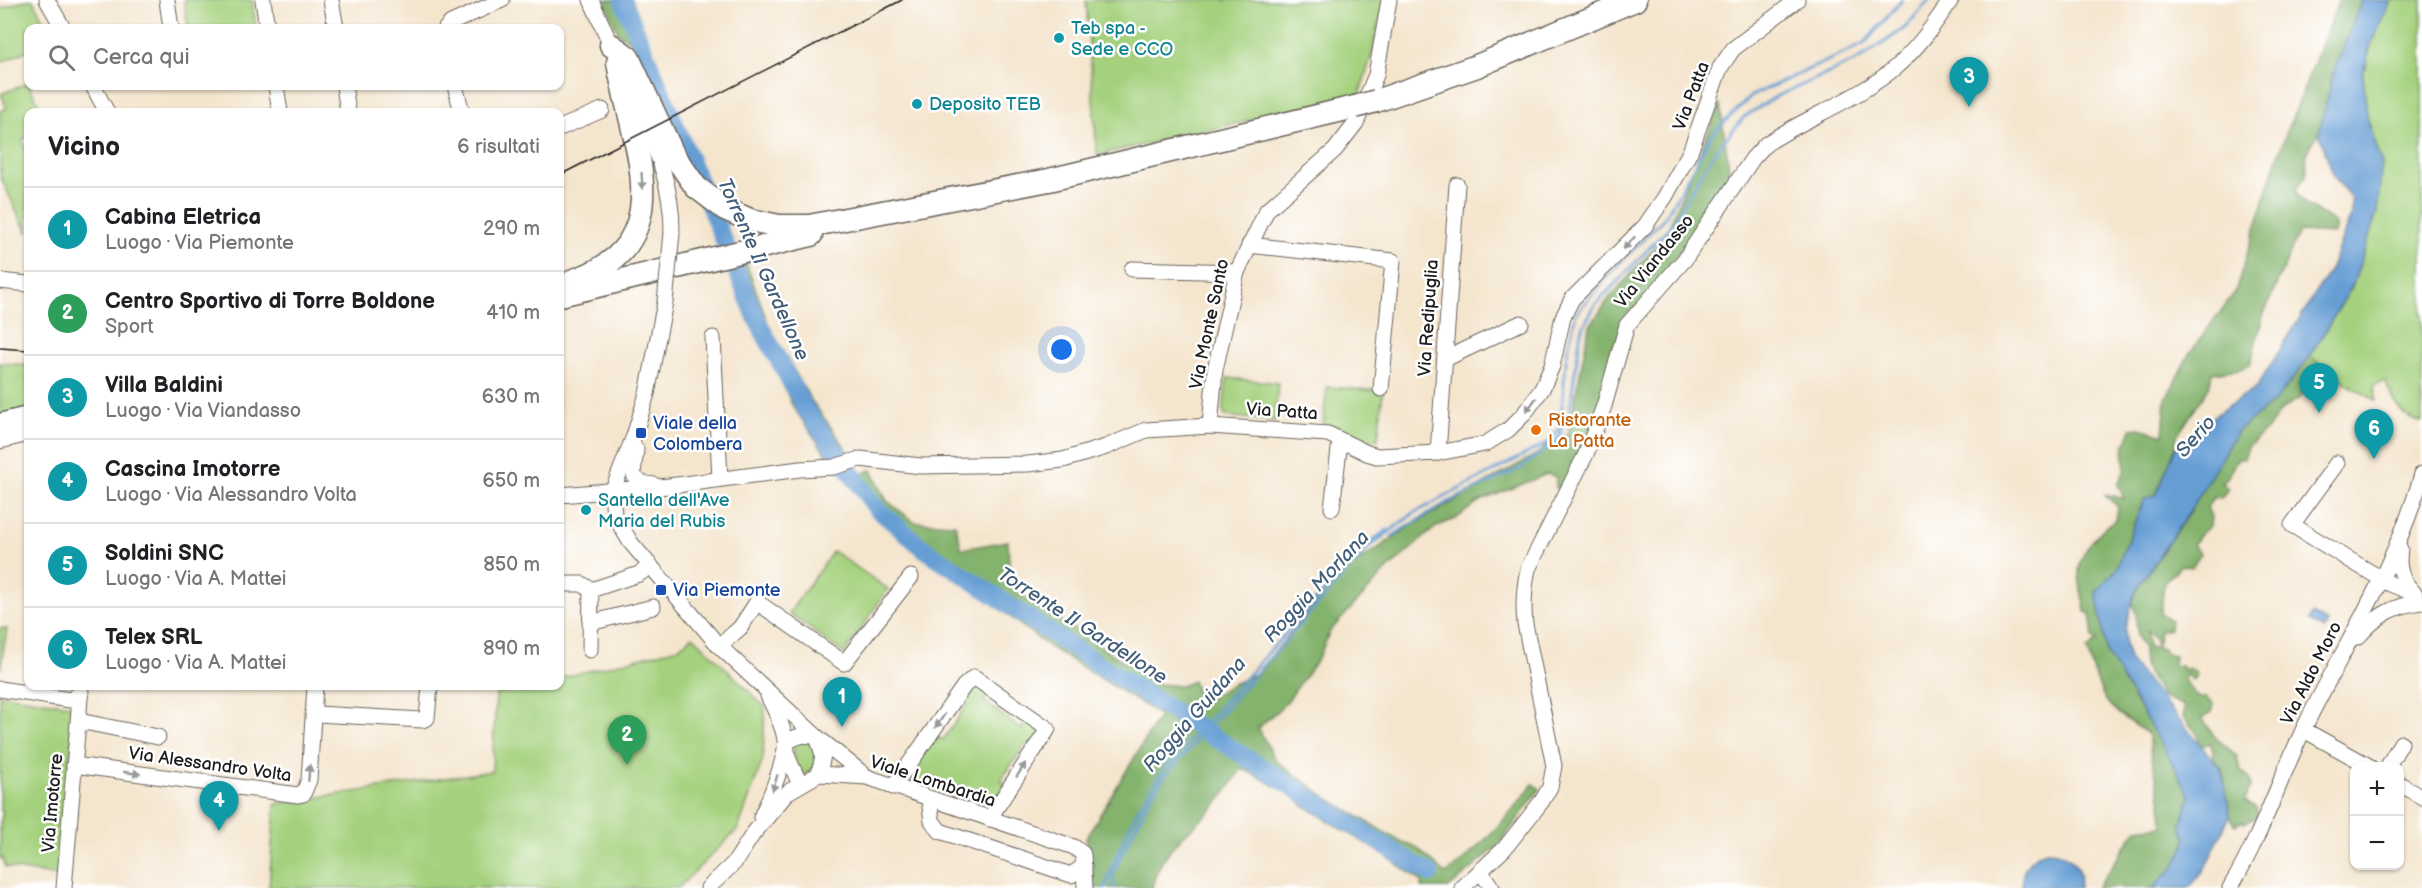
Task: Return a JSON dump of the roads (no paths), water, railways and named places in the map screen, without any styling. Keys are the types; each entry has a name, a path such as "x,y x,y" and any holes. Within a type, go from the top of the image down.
{"highway":[{"path":"564,294 1049,180 1366,101 1477,66 1635,0"},
{"path":"564,284 588,276 606,266 628,242 638,224 642,204 641,159 635,131 623,97 615,54 628,57 673,154 696,187 725,209 765,224 809,226 1049,180"},
{"path":"0,425 24,419"}],"street":[{"path":"48,0 61,24"},
{"path":"167,0 170,24"},
{"path":"263,0 266,24"},
{"path":"332,0 335,24"},
{"path":"450,24 501,0"},
{"name":"Via Monte Santo","path":"1210,426 1215,370 1237,272 1267,210 1348,136 1376,75 1389,0"},
{"name":"Via Patta","path":"720,479 834,467 860,459 921,466 1028,464 1063,460 1106,447 1146,430 1210,426 1328,434 1377,456 1438,453 1485,444 1508,430 1535,401 1550,372 1563,317 1569,303 1645,226 1665,197 1690,152 1720,68 1733,49 1797,0"},
{"name":"Via Viandasso","path":"1462,888 1482,872 1504,849 1550,787 1554,766 1525,624 1523,605 1525,584 1528,569 1586,454 1604,406 1627,325 1685,259 1753,158 1766,144 1871,85 1898,65 1924,38 1951,0"},
{"path":"592,1 663,168 671,200 672,233 665,302 647,394 634,436 612,492 612,504 619,526 719,646 817,737 867,777"},
{"path":"95,90 105,108"},
{"path":"277,90 279,108"},
{"path":"345,90 347,108"},
{"path":"456,90 461,108"},
{"path":"564,126 602,110"},
{"name":"Via Redipuglia","path":"1438,453 1456,185"},
{"path":"1249,246 1393,261 1381,389"},
{"path":"1132,269 1237,272"},
{"path":"0,281 24,284"},
{"path":"1445,359 1521,323"},
{"path":"564,495 612,492 720,479 714,338"},
{"path":"0,441 24,435"},
{"path":"634,436 636,452 632,468 634,477 648,484 669,486"},
{"path":"1332,508 1340,441"},
{"path":"2337,463 2292,525 2379,584 2395,603 2403,605"},
{"name":"Via Aldo Moro","path":"2230,888 2247,860 2304,730 2402,537 2422,474"},
{"path":"2402,537 2398,562 2400,575 2420,597"},
{"path":"591,590 639,574 651,566"},
{"path":"719,646 740,628 758,602 844,663 911,577"},
{"path":"564,584 582,584 591,590"},
{"path":"2379,584 2420,597"},
{"path":"590,650 591,590"},
{"path":"2340,658 2370,623 2382,614 2420,597"},
{"path":"590,623 653,607"},
{"path":"893,787 964,686 974,677 1048,729 989,819"},
{"name":"Via Imotorre","path":"0,688 70,700 80,690"},
{"path":"764,688 779,719 788,758 800,784"},
{"name":"Via Imotorre","path":"64,888 81,690"},
{"name":"Via Alessandro Volta","path":"74,765 303,794 309,780 315,690"},
{"path":"313,712 422,720 427,718 429,713 430,690"},
{"path":"79,721 158,737"},
{"path":"2304,730 2362,762"},
{"path":"753,834 774,787 786,743 800,735 817,737"},
{"path":"708,888 735,862 753,834 788,792 819,774 823,755 817,737"},
{"path":"2390,762 2401,742"},
{"name":"Viale Lombardia","path":"819,774 867,777 1074,847 1083,854 1084,866"},
{"path":"2404,788 2422,797"},
{"path":"929,799 932,821 940,831 1071,875 1084,866"},
{"path":"1084,866 1085,888"},
{"path":"1482,872 1492,888"}],"water":[{"name":"Serio","path":"2362,0 2391,0 2371,44 2363,74 2367,117 2382,164 2377,212 2353,285 2310,356 2278,398 2237,431 2190,511 2134,594 2125,629 2125,645 2130,661 2221,769 2230,816 2204,870 2189,888 2153,888 2173,868 2182,852 2186,838 2181,825 2190,796 2107,654 2096,592 2116,570 2144,499 2156,495 2175,449 2222,410 2257,387 2331,268 2351,215 2351,198 2334,177 2319,133 2334,71"},
{"path":"2312,614 2328,623 2325,629 2309,621"},
{"path":"2046,851 2061,853 2072,861 2079,873 2079,888 2023,888 2023,875 2027,865"}],"waterway":[{"name":"Torrente Il Gardellone","path":"623,0 758,322 804,407 876,508 923,548 1075,649 1430,874"},
{"name":"Roggia Morlana","path":"1114,888 1113,874 1122,853 1152,794 1164,777 1369,547 1414,513 1549,442 1560,428 1567,352 1576,314 1612,271 1666,216 1712,134 1751,96 1864,44 1902,0"},
{"name":"Roggia Guidana","path":"1392,536 1448,502 1521,468 1558,439 1569,412 1581,331 1595,305 1672,224 1712,155 1744,117 1777,96 1858,60 1905,28 1929,0"},
{"name":"Roggia Guidana","path":"1105,888 1129,827 1163,770 1361,549 1387,530"}],"tram line":[{"path":"564,173 902,0"},
{"path":"0,348 24,350"}],"place":[{"name":"Teb spa - Sede e CCO","path":"1059,38"},
{"name":"Deposito TEB","path":"917,104"},
{"name":"Villa Baldini","path":"1969,107"},
{"name":"Soldini SNC","path":"2319,413"},
{"name":"Ristorante La Patta","path":"1536,430"},
{"name":"Viale della Colombera","path":"641,433"},
{"name":"Telex SRL","path":"2374,459"},
{"name":"Santella dell'Ave Maria del Rubis","path":"586,510"},
{"name":"Via Piemonte","path":"661,590"},
{"name":"Cabina Eletrica","path":"842,727"},
{"name":"Centro Sportivo di Torre Boldone","path":"627,765"},
{"name":"Cascina Imotorre","path":"219,831"}]}
